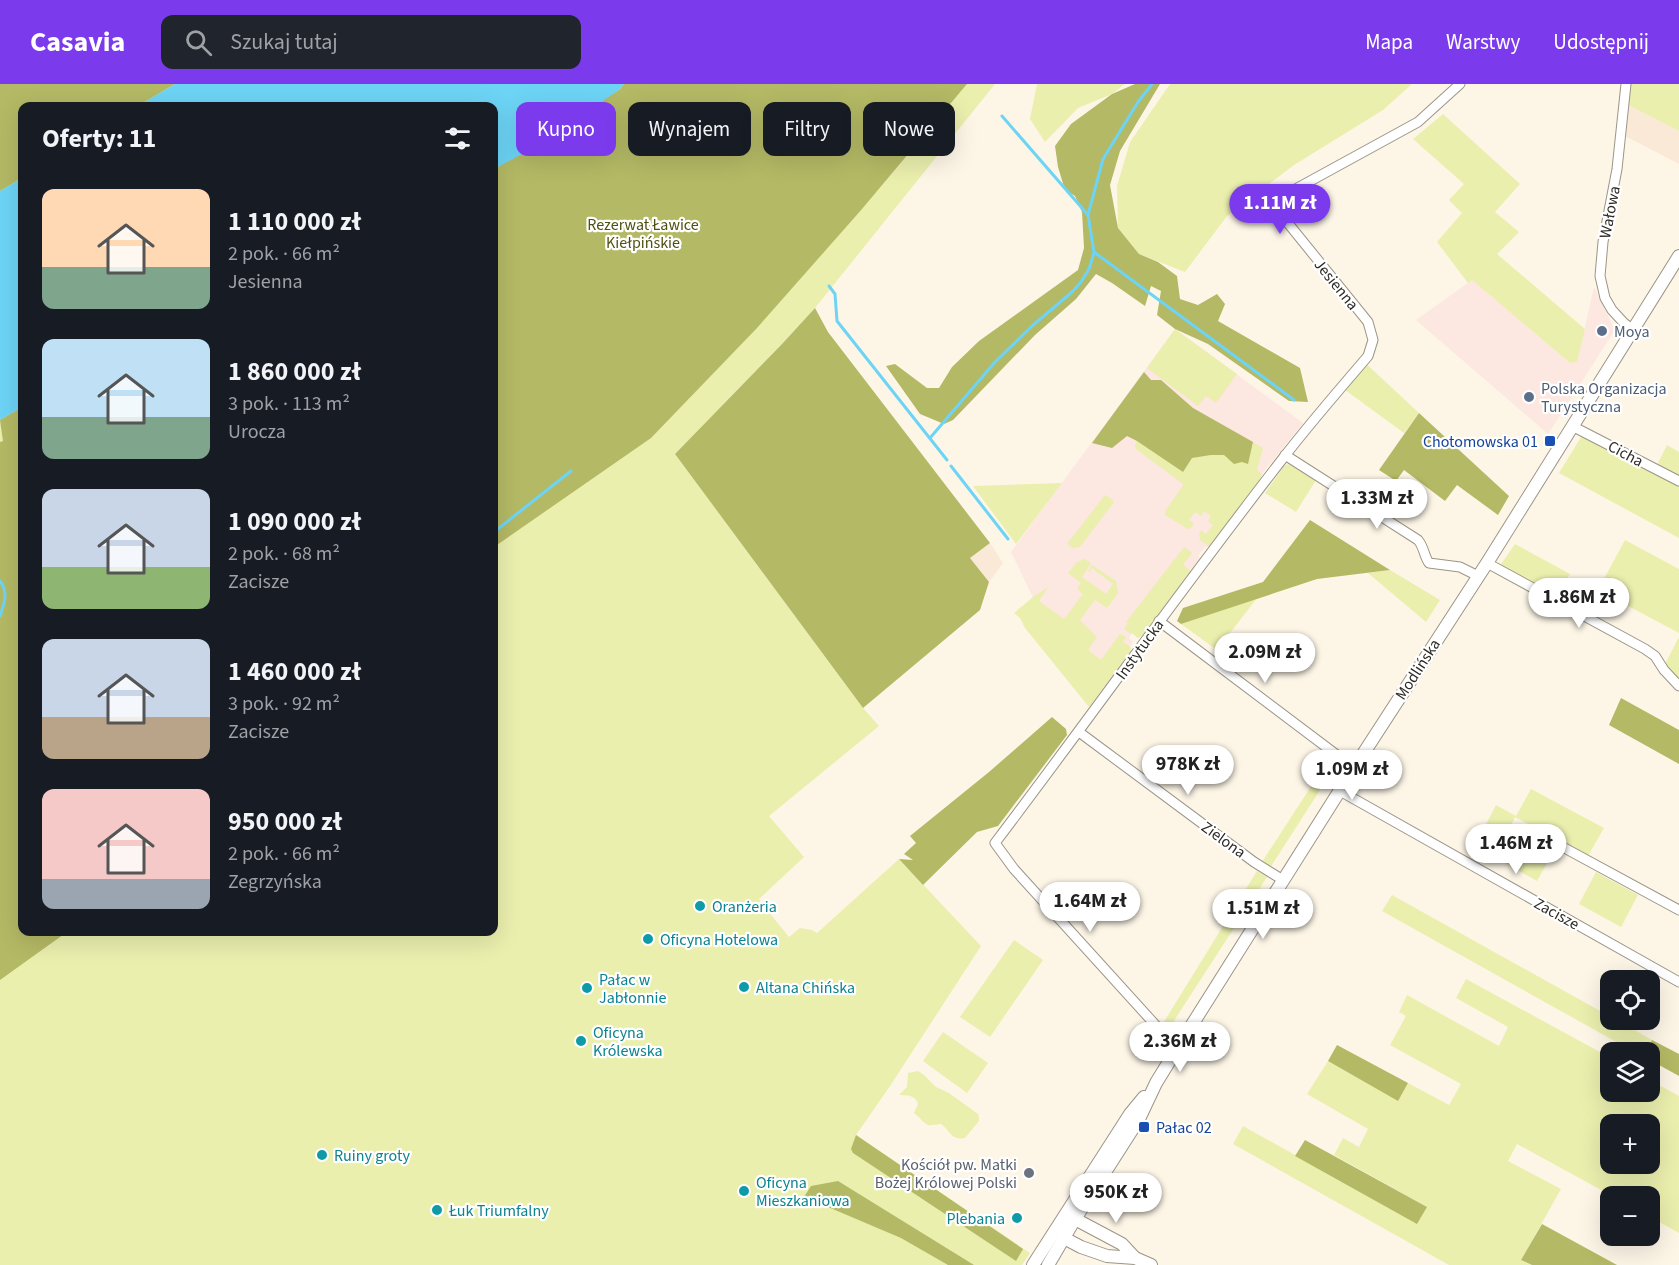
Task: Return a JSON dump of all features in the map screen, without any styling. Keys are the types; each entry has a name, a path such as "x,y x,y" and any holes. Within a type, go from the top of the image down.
{"main road":[{"name":"Modlińska","path":"1048,1265 1139,1119 1156,1083 1354,768 1487,563 1679,256"},
{"name":"Modlińska","path":"1033,1265 1130,1114 1156,1083"},
{"path":"1135,1258 1122,1244 1075,1219 1061,1221 1064,1238 1081,1247 1107,1256 1135,1258 1151,1265"}],"street":[{"name":"Jesienna","path":"1285,456 1368,356 1373,340 1368,322 1283,217 1278,210 1277,203 1281,197 1418,122 1460,84"},
{"name":"Wałowa","path":"1626,84 1617,169 1599,276 1605,298 1612,310 1632,329"},
{"name":"Cicha","path":"1572,426 1679,482"},
{"path":"1285,456 1418,540 1429,563 1460,567 1478,576"},
{"name":"Instytucka","path":"1179,1047 1160,1030 1022,877 995,843 1159,621 1285,456"},
{"path":"1487,563 1645,649 1655,656 1679,686"},
{"path":"1159,621 1354,768"},
{"name":"Zielona","path":"1079,732 1254,862 1284,880"},
{"name":"Zacisze","path":"1340,791 1679,982"},
{"path":"1559,846 1679,910"}],"shaded area":[{"path":"1628,105 1679,131 1679,164 1625,136"},
{"path":"1472,280 1570,363 1577,362 1594,287 1615,330 1548,434 1416,320"},
{"path":"1175,329 1303,423 1262,474 1210,547 1205,547 1198,556 1201,558 1142,636 1138,638 1132,633 1129,638 1133,642 1130,646 1131,651 1107,683 1039,610 1011,552"},
{"path":"990,543 1003,563 989,582 970,558"}],"green space":[{"path":"0,84 961,84 947,102 863,102 863,156 904,156 862,209 907,156 937,156 815,308 675,454 863,708 879,726 769,816 804,857 759,899 789,937 800,928 817,933 899,859 981,946 856,1135 1030,1253 1022,1265 0,1265"},
{"path":"0,84 175,84 145,102 18,102 18,180 0,191"},
{"name":"Rezerwat Ławice Kiełpińskie","path":"624,84 967,84 952,102 863,102 863,156 907,156 757,328 651,438 498,544 498,166 516,155 616,156 616,102 600,102"},
{"path":"967,84 995,84 955,134 955,102 952,102"},
{"path":"1037,84 1125,84 1112,94 1078,108 1045,142 1030,119"},
{"path":"1135,84 1160,84 1120,151 1110,185 1118,228 1139,254 1158,262 1177,276 1180,299 1198,305 1217,294 1225,304 1218,321 1300,368 1308,402 1289,401 1208,344 1175,329 1157,315 1161,291 1151,286 1145,306 1096,274 1076,299 1035,335 953,420 944,424 920,414 886,366 895,364 927,388 939,388 952,367 979,341 1078,270 1084,248 1082,212 1075,196 1065,190 1055,146 1071,124 1112,94"},
{"path":"1170,84 1412,84 1383,110 1294,165 1227,216 1185,272 1139,254 1118,228 1117,186 1130,142"},
{"path":"1630,84 1679,84 1679,131 1628,105"},
{"path":"1443,114 1520,184 1495,212 1519,232 1497,254 1585,329 1577,362 1570,363 1472,280 1468,283 1437,242 1462,213 1449,200 1464,184 1413,139"},
{"path":"815,308 828,332 990,543 970,558 989,582 980,610 863,708 675,454"},
{"path":"1175,329 1237,374 1216,403 1206,396 1198,406 1147,368"},
{"path":"1361,359 1419,413 1404,433 1341,387"},
{"path":"1144,372 1151,380 1161,380 1193,408 1253,442 1248,464 1242,462 1234,464 1224,455 1211,455 1192,458 1183,472 1127,436 1112,448 1092,443"},
{"path":"18,409 18,936 61,936 0,980 0,442 3,441 0,420"},
{"path":"1419,413 1509,496 1498,515 1457,485 1445,501 1404,470 1396,481 1379,470"},
{"path":"1583,434 1679,485 1679,538 1559,473"},
{"path":"1137,441 1183,471 1192,458 1224,455 1253,446 1253,442 1263,448 1257,470 1262,474 1210,547 1200,540 1201,530 1206,534 1213,525 1208,521 1211,516 1204,511 1201,516 1195,512 1189,520 1194,524 1188,529 1165,515 1165,511 1183,484 1136,449"},
{"path":"1667,445 1679,452 1679,480 1656,467"},
{"path":"1291,464 1316,480 1296,512 1265,493 1285,465"},
{"path":"1062,483 1016,544 973,486"},
{"path":"1105,495 1114,502 1080,547 1073,548 1067,544"},
{"path":"1310,520 1390,570 1317,579 1181,624 1177,621 1183,608 1263,582"},
{"path":"1625,540 1679,569 1679,633 1598,590"},
{"path":"1515,544 1570,574 1556,598 1499,567"},
{"path":"1184,547 1192,553 1183,565 1191,571 1142,636 1138,638 1124,629 1128,623 1126,622"},
{"path":"1084,559 1091,563 1082,577 1106,594 1113,584 1092,568 1089,572 1092,565 1116,581 1118,593 1107,608 1095,600 1080,620 1097,637 1088,650 1101,660 1120,634 1126,637 1123,642 1130,646 1131,651 1089,707 1014,613 1048,587 1039,601 1064,619 1083,594 1077,589 1081,583 1068,573 1077,562"},
{"path":"1390,570 1440,600 1426,622 1368,573"},
{"path":"1257,598 1217,650 1181,624"},
{"path":"1679,637 1679,682 1664,666"},
{"path":"1621,698 1679,730 1679,764 1609,725"},
{"path":"1052,717 1066,729 1067,735 998,826 977,832 923,885 899,859 913,860 904,854 916,843 910,836"},
{"path":"1330,757 1338,762 1270,868 1262,862"},
{"path":"1531,789 1604,828 1588,856 1515,817 1509,830 1519,835 1527,834 1555,849 1537,881 1494,857 1502,843 1482,832 1496,805 1516,816"},
{"path":"1257,871 1267,877 1168,1030 1162,1025"},
{"path":"1596,872 1638,895 1621,927 1579,904"},
{"path":"1392,895 1600,1011 1600,1030 1634,1030 1652,1040 1651,1042 1616,1042 1382,911"},
{"path":"1014,940 1043,960 990,1037 960,1017"},
{"path":"1466,979 1600,1052 1600,1102 1660,1102 1660,1086 1679,1096 1679,1233 1660,1223 1660,1186 1600,1186 1600,1189 1517,1144 1508,1161 1561,1189 1521,1260 1532,1265 1449,1265 1233,1144 1243,1126 1417,1223 1427,1207 1334,1155 1343,1138 1359,1147 1368,1129 1307,1094 1328,1061 1398,1100 1408,1083 1449,1105 1461,1084 1390,1045 1406,1016 1399,1012 1407,995 1499,1046 1508,1027 1456,998"},
{"path":"943,1032 988,1063 967,1093 923,1061"},
{"path":"1660,1044 1679,1054 1679,1076 1660,1066"},
{"path":"1337,1045 1408,1083 1398,1101 1328,1061"},
{"path":"918,1071 936,1087 949,1093 978,1114 979,1121 965,1138 957,1138 941,1124 927,1124 914,1113 918,1104 915,1099 899,1095 907,1087 908,1073"},
{"path":"856,1135 1023,1249 1016,1261 853,1153 851,1149"},
{"path":"1305,1140 1427,1207 1417,1224 1295,1156"},
{"path":"838,1181 974,1265 948,1265 901,1238 828,1207 802,1200 811,1186"},
{"path":"1542,1224 1617,1265 1532,1265 1521,1260"}],"water":[{"path":"175,84 624,84 601,102 516,102 516,156 518,156 498,167 498,102 145,102"},
{"path":"18,180 18,409 0,420 0,191"}],"waterway":[{"path":"1088,215 1103,159 1138,102 1152,84"},
{"path":"1002,116 1088,215 1094,252 1294,400"},
{"path":"930,438 995,362 1081,282 1089,269 1094,253"},
{"path":"829,286 835,294 837,321 947,460"},
{"path":"951,466 1008,539"},
{"path":"498,529 571,471"},
{"path":"0,581 5,594 0,616"}],"place":[{"name":"Moya","path":"1602,331"},
{"name":"Polska Organizacja Turystyczna","path":"1529,397"},
{"name":"Chotomowska 01","path":"1550,441"},
{"name":"Oranżeria","path":"700,906"},
{"name":"Oficyna Hotelowa","path":"648,939"},
{"name":"Altana Chińska","path":"744,987"},
{"name":"Pałac w Jabłonnie","path":"587,988"},
{"name":"Oficyna Królewska","path":"581,1041"},
{"name":"Pałac 02","path":"1144,1127"},
{"name":"Ruiny groty","path":"322,1155"},
{"name":"Kościół pw. Matki Bożej Królowej Polski","path":"1029,1173"},
{"name":"Oficyna Mieszkaniowa","path":"744,1191"},
{"name":"Łuk Triumfalny","path":"437,1210"},
{"name":"Plebania","path":"1017,1218"}]}
